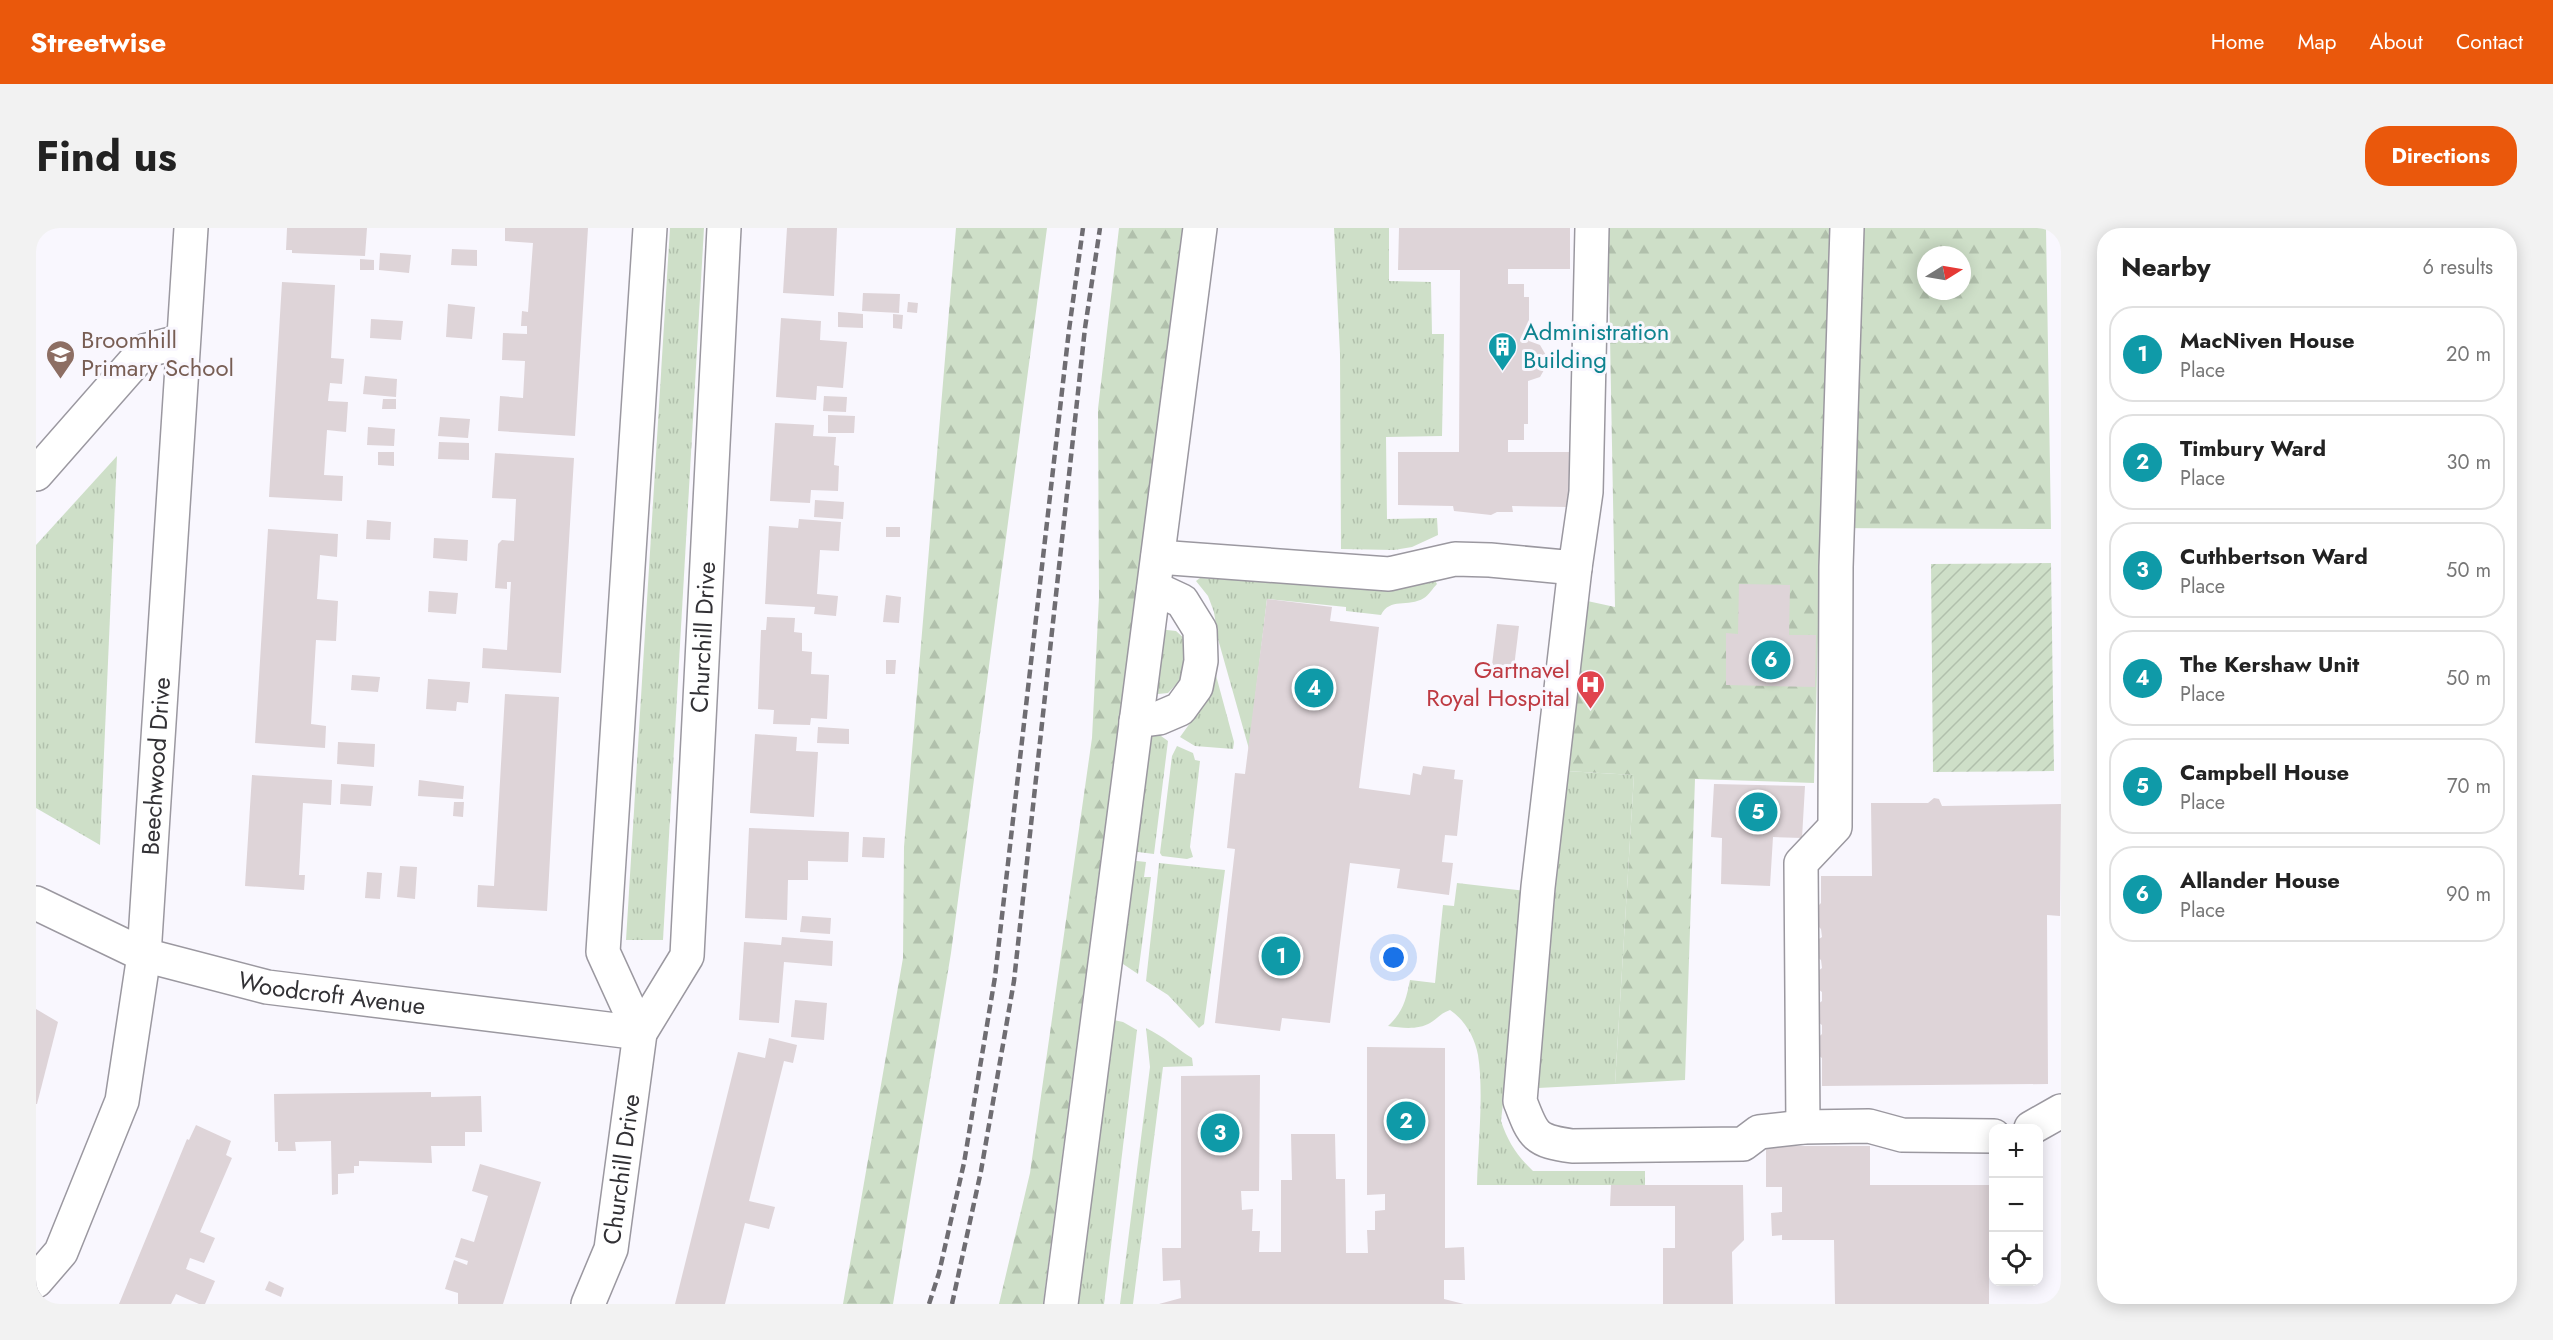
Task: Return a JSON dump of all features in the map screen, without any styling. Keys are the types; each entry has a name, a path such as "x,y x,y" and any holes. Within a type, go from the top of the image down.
{"street":[{"name":"Beechwood Drive","path":"36,1281 61,1252 122,1101 144,955 191,228"},
{"path":"640,1033 603,952 650,228"},
{"name":"Churchill Drive","path":"588,1304 611,1249 640,1033 687,956 724,228"},
{"path":"1061,1304 1200,228"},
{"path":"1592,228 1586,492 1538,887 1520,1101 1531,1131 1550,1143 1572,1146 1743,1144 1760,1132 1803,1127 1869,1126 1902,1135 1989,1136"},
{"path":"1803,1127 1801,863 1835,827 1836,567 1847,228"},
{"path":"36,474 144,351 183,341"},
{"path":"1156,572 1389,574 1455,559 1575,568"},
{"path":"1136,720 1159,718 1180,709 1196,687 1201,661 1200,630 1182,601 1156,572"},
{"name":"Woodcroft Avenue","path":"36,903 144,955 267,987 640,1033"},
{"path":"2038,1124 2061,1111"}],"green space":[{"path":"670,228 704,228 663,940 626,940"},
{"path":"956,228 1047,228 951,953 893,1304 843,1304 903,958 904,847"},
{"path":"1119,228 1183,228 1043,1304 999,1304 1030,1173 1092,738 1099,597 1098,409"},
{"path":"1334,228 1389,228 1389,281 1431,282 1432,334 1444,334 1442,436 1386,437 1387,519 1437,518 1438,535 1412,547 1394,550 1341,549 1340,354"},
{"path":"1608,228 2046,228 2051,529 1821,528 1814,783 1695,779 1685,1080 1615,1084 1634,775 1566,771 1538,1088 1508,1029 1555,594 1615,607"},
{"path":"117,456 100,845 36,808 36,545"},
{"path":"2051,563 2054,771 1933,772 1931,564"},
{"path":"1433,577 1437,584 1426,597 1418,601 1389,606 1381,615 1346,611 1346,607 1267,599 1249,749 1218,639 1214,612 1208,596 1196,581 1200,578 1389,588 1411,587"},
{"path":"1158,629 1176,631 1185,639 1186,674 1168,693 1148,695"},
{"path":"1214,668 1234,742 1233,749 1195,746 1180,737 1206,701"},
{"path":"1157,729 1168,741 1154,854 1130,851 1142,745"},
{"path":"1177,746 1193,753 1195,760 1200,761 1190,847 1193,857 1187,859 1162,856 1160,853 1172,756"},
{"path":"1566,771 1634,775 1615,1084 1538,1088"},
{"path":"1128,860 1146,862 1144,877 1151,877 1138,974 1120,962"},
{"path":"1159,863 1225,870 1204,1024 1199,1028 1168,995 1146,981"},
{"path":"1457,883 1527,891 1501,1121 1514,1148 1533,1171 1645,1171 1645,1185 1477,1185 1481,1103 1480,1070 1477,1049 1469,1030 1450,1010 1420,1027 1388,1026 1403,1005 1410,980 1435,983 1443,905 1454,906"},
{"path":"1109,1019 1123,1022 1137,1030 1104,1304 1073,1304"},
{"path":"1146,1028 1192,1058 1193,1066 1163,1067 1133,1304 1120,1304 1150,1067"}],"building":[{"path":"287,228 367,228 365,256 292,253 292,250 286,250"},
{"path":"505,228 588,228 575,436 498,431 500,396 523,398 525,361 502,360 503,333 527,334 527,326 521,326 522,311 528,312 533,243 505,241"},
{"path":"787,228 837,228 834,296 783,293"},
{"name":"Administration Building","path":"1399,228 1570,228 1570,269 1508,269 1508,284 1524,284 1524,297 1529,297 1529,341 1540,345 1548,363 1540,377 1528,381 1528,424 1524,424 1524,440 1508,440 1508,452 1569,452 1569,462 1577,461 1576,495 1569,495 1568,507 1512,506 1513,512 1497,512 1491,515 1454,511 1453,506 1398,505 1398,452 1459,452 1460,270 1398,270"},
{"path":"452,249 477,250 477,266 451,265"},
{"path":"380,253 411,255 409,273 379,270"},
{"path":"360,259 374,260 374,270 360,270"},
{"path":"282,282 335,285 331,358 344,359 342,384 330,383 328,401 348,402 346,432 327,430 324,475 343,476 342,501 269,497"},
{"path":"863,293 900,294 899,313 862,311"},
{"path":"908,302 918,303 917,313 907,312"},
{"path":"448,304 475,307 472,339 446,337"},
{"path":"838,312 863,314 863,328 838,327"},
{"path":"893,314 903,315 902,329 893,328"},
{"path":"781,318 821,321 820,340 847,342 843,388 817,386 816,400 776,397"},
{"path":"371,319 403,321 401,340 370,338"},
{"path":"365,376 397,379 396,397 363,394"},
{"path":"824,396 847,397 846,412 823,411"},
{"path":"383,399 396,399 396,409 382,409"},
{"path":"828,415 855,416 854,433 828,433"},
{"path":"440,417 470,419 468,438 438,436"},
{"path":"775,423 814,425 813,436 836,437 834,465 839,466 838,491 811,490 810,503 770,501"},
{"path":"368,427 395,429 394,446 367,445"},
{"path":"439,442 469,443 469,460 438,459"},
{"path":"378,452 394,452 394,466 378,465"},
{"path":"495,453 574,458 561,673 482,668 483,648 507,650 511,582 507,582 507,589 495,588 498,544 502,540 514,541 516,499 492,498"},
{"path":"815,500 844,502 843,519 814,517"},
{"path":"799,519 841,522 839,551 820,550 817,594 838,596 836,616 814,614 815,607 765,604 769,526 798,528"},
{"path":"367,520 391,522 390,540 366,539"},
{"path":"886,527 900,527 900,537 886,537"},
{"path":"268,529 338,534 337,557 320,555 317,599 338,601 336,641 316,640 311,724 326,726 325,748 255,743"},
{"path":"434,538 468,540 467,561 433,558"},
{"path":"1739,584 1790,585 1789,635 1816,635 1815,687 1726,685 1726,633 1738,634"},
{"path":"429,591 458,593 456,614 428,612"},
{"path":"886,595 901,597 899,623 883,622"},
{"path":"1267,599 1332,607 1330,621 1379,627 1359,788 1410,795 1413,773 1421,775 1423,766 1455,770 1454,779 1463,780 1457,836 1445,835 1442,862 1453,863 1449,895 1397,888 1400,869 1350,863 1330,1023 1282,1018 1280,1031 1215,1023 1235,849 1227,848 1235,773 1245,774"},
{"path":"767,617 795,618 794,632 802,633 802,651 812,652 811,674 829,675 827,719 811,718 810,725 773,724 774,710 758,709 761,630 766,630"},
{"path":"1497,624 1519,626 1514,667 1492,665"},
{"path":"886,660 896,660 895,674 886,674"},
{"path":"352,675 380,677 378,692 351,690"},
{"path":"428,679 470,682 468,703 457,702 456,711 426,709"},
{"path":"505,694 559,697 547,911 477,907 478,885 494,886"},
{"path":"818,727 849,729 849,744 817,743"},
{"path":"755,734 797,737 796,751 818,752 814,817 750,813"},
{"path":"338,742 375,744 374,767 337,764"},
{"path":"252,775 332,780 331,805 303,803 299,875 305,875 304,890 245,886"},
{"path":"419,780 464,786 463,799 418,796"},
{"path":"341,784 373,786 371,806 340,804"},
{"path":"1714,784 1805,786 1802,838 1773,837 1770,886 1721,884 1722,838 1711,837"},
{"path":"1934,798 1939,799 1942,806 2061,804 2060,916 2047,915 2048,1084 1822,1086 1822,1058 1815,1053 1815,1040 1822,1034 1822,1025 1815,1020 1814,1007 1822,1001 1822,992 1815,987 1814,974 1822,968 1821,960 1815,955 1814,942 1822,937 1821,929 1814,922 1814,910 1821,903 1821,876 1872,876 1871,803 1928,803"},
{"path":"454,802 464,802 463,817 453,816"},
{"path":"749,828 849,832 848,862 808,861 808,880 788,880 787,920 745,918"},
{"path":"863,837 885,838 884,858 862,857"},
{"path":"400,866 417,867 415,899 397,897"},
{"path":"367,872 382,873 380,899 365,898"},
{"path":"802,916 831,918 830,934 800,932"},
{"path":"782,937 833,941 832,966 784,962 779,1023 739,1020 744,942 781,945"},
{"path":"795,1000 827,1003 824,1040 791,1037"},
{"path":"36,1009 58,1022 37,1104 36,1104"},
{"path":"769,1038 797,1045 793,1063 784,1061 749,1201 775,1207 769,1229 745,1223 725,1304 675,1304 738,1052 765,1058"},
{"path":"1367,1047 1445,1048 1445,1248 1464,1247 1465,1280 1444,1280 1444,1299 1464,1304 1159,1304 1181,1298 1180,1280 1163,1281 1162,1248 1181,1248 1181,1076 1260,1075 1259,1191 1241,1191 1242,1210 1253,1209 1252,1231 1260,1231 1259,1252 1281,1252 1281,1180 1292,1180 1291,1134 1335,1134 1336,1179 1345,1179 1346,1253 1368,1253 1367,1230 1375,1230 1375,1211 1385,1210 1385,1194 1367,1195"},
{"path":"431,1092 431,1097 481,1096 482,1132 465,1132 465,1146 431,1146 432,1163 359,1161 359,1166 354,1166 354,1173 338,1174 338,1194 332,1195 331,1141 295,1142 296,1151 278,1151 278,1142 275,1142 274,1094"},
{"path":"196,1125 231,1141 226,1155 232,1158 200,1232 215,1238 204,1263 190,1258 186,1269 215,1281 205,1304 199,1304 176,1294 171,1304 119,1304 187,1139 189,1140"},
{"path":"1766,1146 1870,1146 1870,1185 1989,1185 1989,1304 1835,1304 1834,1240 1782,1240 1782,1235 1772,1236 1771,1213 1782,1212 1782,1187 1766,1187"},
{"path":"480,1164 541,1182 503,1304 458,1304 458,1293 445,1289 454,1260 467,1265 468,1261 455,1257 461,1238 474,1242 488,1196 472,1191"},
{"path":"1611,1185 1743,1185 1744,1240 1732,1252 1733,1304 1663,1304 1663,1248 1675,1248 1675,1206 1610,1206"},
{"path":"269,1281 284,1288 281,1297 265,1290"}],"railway":[{"path":"929,1304 939,1273 964,1163 995,977 1069,330 1083,228"},
{"path":"952,1304 981,1171 1014,981 1085,328 1100,228"}],"place":[{"name":"Administration Building","path":"1502,372"},
{"name":"Broomhill Primary School","path":"60,380"},
{"name":"Allander House","path":"1771,660"},
{"name":"The Kershaw Unit","path":"1314,688"},
{"name":"Gartnavel Royal Hospital","path":"1591,710"},
{"name":"Campbell House","path":"1758,812"},
{"name":"MacNiven House","path":"1281,956"},
{"name":"Timbury Ward","path":"1406,1121"},
{"name":"Cuthbertson Ward","path":"1220,1133"}]}
